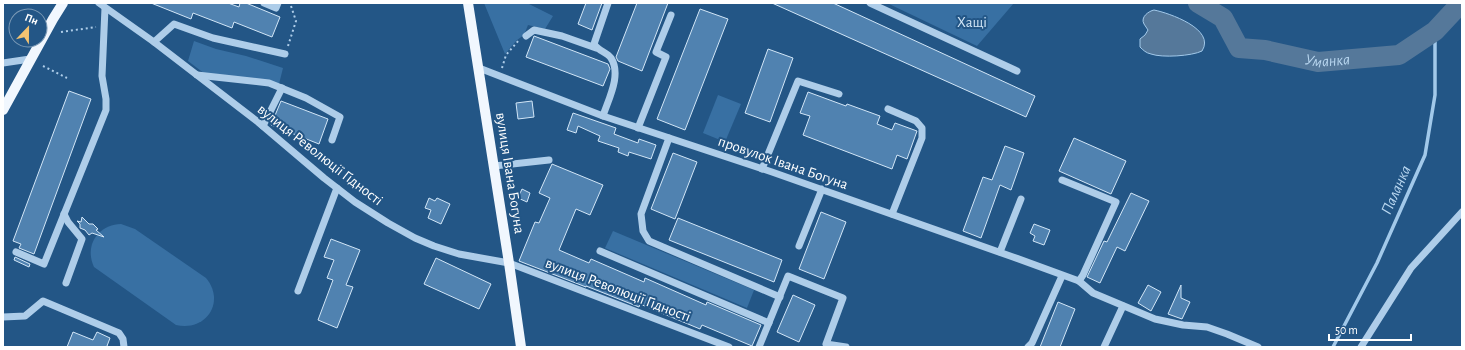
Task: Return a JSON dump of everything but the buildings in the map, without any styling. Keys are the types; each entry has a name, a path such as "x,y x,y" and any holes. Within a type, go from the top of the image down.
{"main road":[{"path":"3,110 30,59 64,3"},
{"name":"вулиця Івана Богуна","path":"468,3 483,70 494,166 521,347"}],"street":[{"name":"вулиця Революції Гідності","path":"99,3 154,42 263,126 355,202 388,223 421,240 459,254 509,263 729,347"},
{"path":"264,3 276,8 278,3"},
{"path":"596,48 594,44 608,3"},
{"path":"870,3 1017,70"},
{"path":"16,252 44,264 106,110 106,99 102,76 105,8"},
{"path":"638,128 666,57 656,52 671,15"},
{"path":"154,42 174,24 213,38 285,54"},
{"path":"526,36 534,30 562,36 596,48 611,58 615,72 614,84 603,116"},
{"path":"3,63 30,59"},
{"name":"провулок Івана Богуна","path":"483,70 603,116 822,189 1000,252 1079,282 1093,293 1154,319 1183,325 1207,327 1258,347"},
{"path":"197,75 269,83 306,98 340,117 332,140"},
{"path":"762,169 798,81 839,94"},
{"path":"263,126 282,88"},
{"path":"888,110 916,121 922,128 922,138 892,214"},
{"path":"669,138 641,214 643,231 648,241 780,297"},
{"path":"494,166 549,160"},
{"path":"1062,180 1116,202 1079,282"},
{"path":"298,291 337,188"},
{"path":"799,246 822,189"},
{"path":"1000,252 1021,200"},
{"path":"1360,347 1411,268 1462,212"},
{"path":"64,214 68,222 82,239 66,283"},
{"path":"600,251 755,314 769,323"},
{"path":"759,347 788,276 843,298 826,344 846,347"},
{"path":"1028,347 1032,343 1062,276"},
{"path":"3,317 24,316 43,301 119,333 123,339 124,347"},
{"path":"1104,347 1123,306"}],"path":[{"path":"285,54 296,21 290,3"},
{"path":"483,70 502,68 506,55 518,41 526,36"},
{"path":"43,66 67,78"}],"green space":[{"path":"484,3 527,3 553,16 545,29 528,25 524,35 517,40 505,54"},
{"name":"Хащі","path":"887,3 1014,3 977,46"},
{"path":"194,41 216,49 246,56 283,68 279,84 205,74 188,61"},
{"path":"718,95 741,104 725,142 703,133"},
{"path":"121,224 135,229 206,278 212,287 214,296 210,313 204,320 187,326 176,325 94,267 91,259 91,251 95,238 106,228"},
{"path":"613,231 754,290 747,308 605,248"}],"shaded area":[{"path":"1154,10 1179,18 1197,29 1203,36 1205,43 1202,51 1191,54 1169,56 1156,55 1143,50 1140,47 1140,39 1148,30 1143,19 1148,13"}],"waterway":[{"name":"Уманка","path":"1198,3 1223,18 1239,48 1265,50 1318,62 1399,55 1435,31 1461,3"},
{"name":"Паланка","path":"1333,347 1377,263 1425,155 1435,95 1435,31"}]}
